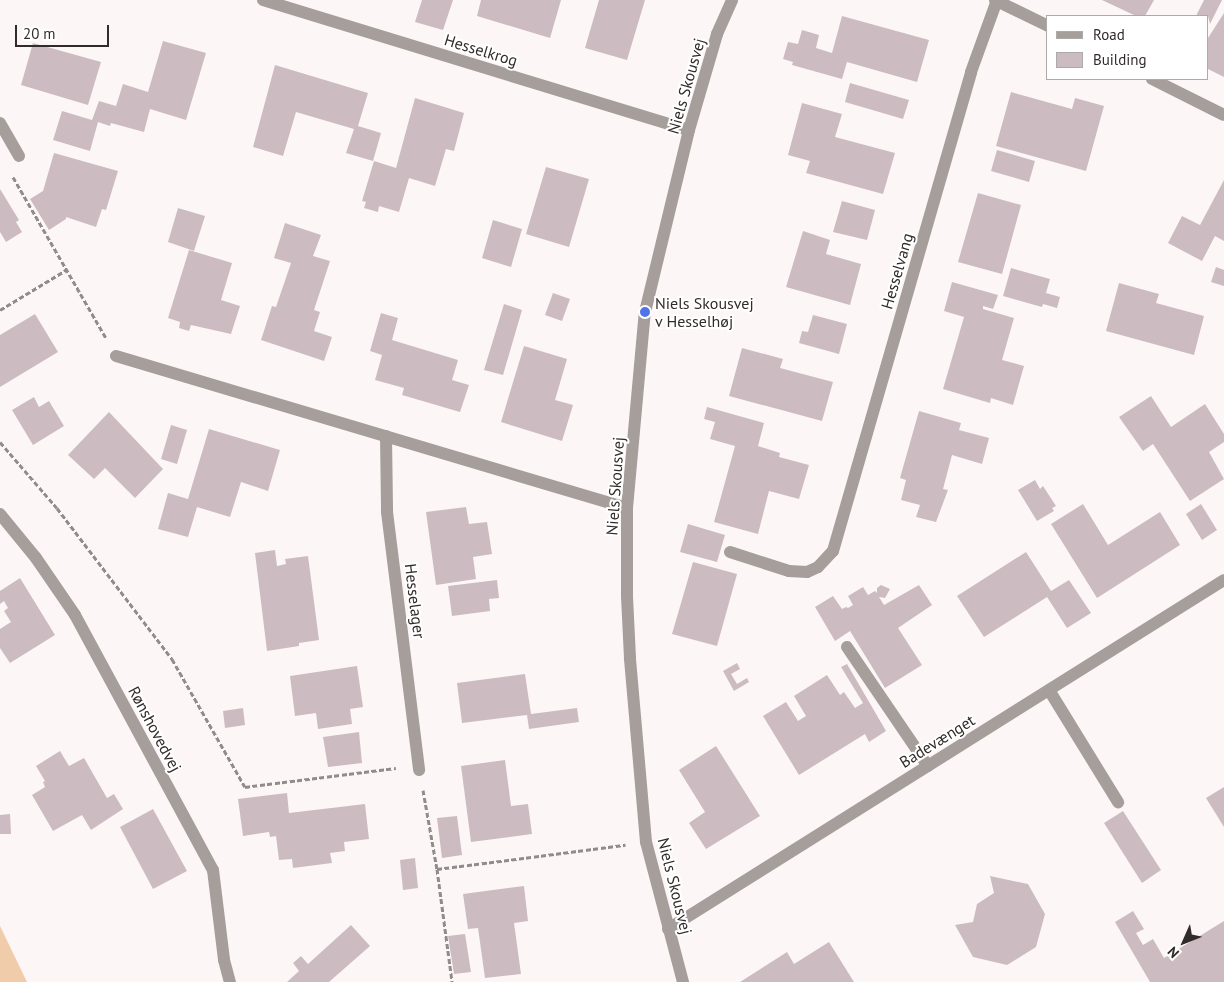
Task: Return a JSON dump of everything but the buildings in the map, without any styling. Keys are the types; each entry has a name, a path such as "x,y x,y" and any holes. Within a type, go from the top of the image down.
{"street":[{"name":"Hesselkrog","path":"263,0 689,130"},
{"name":"Niels Skousvej","path":"683,982 646,842 630,658 627,596 627,508 645,312 689,130 718,34 732,0"},
{"name":"Hesselvang","path":"730,552 789,571 807,572 818,567 833,551 971,72 996,0 1046,25"},
{"path":"1154,80 1224,115"},
{"path":"0,123 19,156"},
{"path":"116,356 627,508"},
{"name":"Hesselager","path":"386,436 387,512 419,770"},
{"name":"Rønshovedvej","path":"0,514 36,558 75,615 213,870 224,960 230,982"},
{"name":"Badevænget","path":"668,929 1224,580"},
{"path":"847,646 928,766"},
{"path":"1049,690 1118,802"}],"path":[{"path":"19,156 11,173 116,356"},
{"path":"0,310 66,270"},
{"path":"0,442 57,508 172,659 245,787 390,768 419,770 437,869 452,982"},
{"path":"437,869 646,842"}],"shaded area":[{"path":"0,926 27,982 0,982"}],"place":[{"name":"Niels Skousvej v Hesselhøj","path":"645,312"}]}
